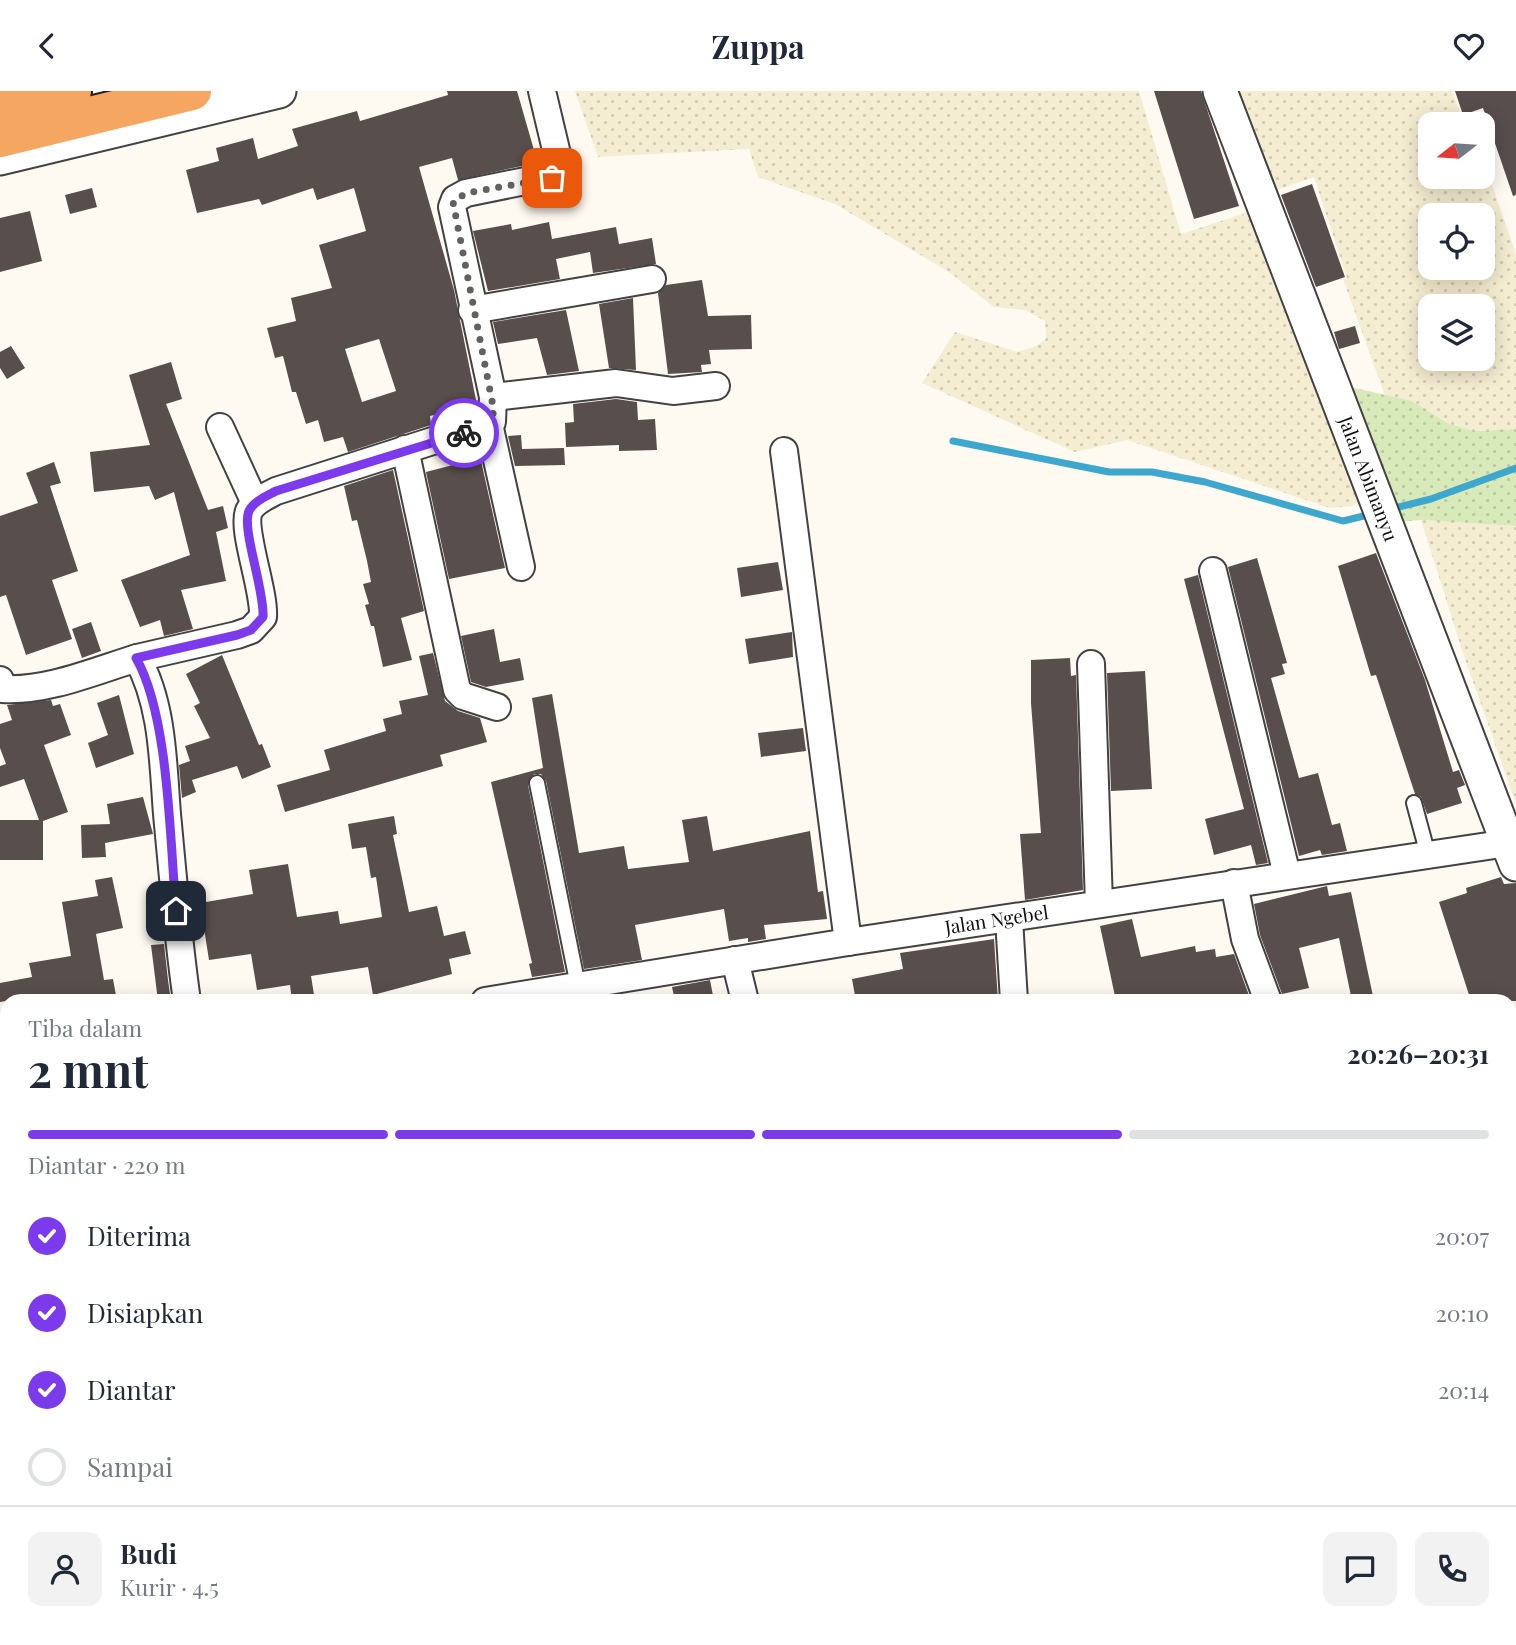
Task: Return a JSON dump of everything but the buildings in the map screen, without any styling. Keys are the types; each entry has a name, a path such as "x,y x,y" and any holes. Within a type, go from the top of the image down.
{"highway":[{"path":"0,110 72,91"},
{"path":"0,138 192,91"}],"street":[{"path":"0,158 279,91"},
{"path":"1,686 45,684 251,630 263,617 263,597 247,519 255,503 276,491 489,424 494,417 493,397 472,310 453,202 466,193 555,175 557,154 542,91"},
{"name":"Jalan Abimanyu","path":"1220,91 1512,853"},
{"path":"472,310 652,279"},
{"path":"493,397 616,383 673,391 716,386"},
{"path":"489,424 521,567"},
{"path":"220,427 255,503"},
{"path":"405,449 457,690 463,696 497,707"},
{"path":"784,451 848,942"},
{"path":"1213,571 1287,875"},
{"path":"136,658 146,674 161,739 177,932 186,994"},
{"path":"1091,664 1099,904"},
{"name":"Jalan Ngebel","path":"562,993 735,960 1287,875 1428,855 1512,853"},
{"path":"1234,883 1245,939 1265,994"},
{"path":"1009,919 1014,994"},
{"path":"735,960 743,994"}],"lane":[{"path":"537,783 562,993"},
{"path":"1414,803 1428,855"}],"shaded area":[{"path":"575,91 1139,91 1181,234 1249,212 1359,501 1353,506 1330,508 1127,440 1075,452 922,383 955,332 1018,352 1034,347 1046,339 1045,321 1025,310 994,307 949,272 835,204 758,177 749,149 598,157"},
{"path":"1234,91 1452,91 1460,112 1418,112 1418,189 1493,189 1516,254 1516,429 1476,431 1449,424 1412,401 1385,396 1343,279 1347,278 1314,177 1271,192"},
{"path":"1421,520 1516,526 1516,804 1462,650"}],"green space":[{"path":"1346,386 1412,401 1449,424 1476,431 1516,429 1516,526 1421,520 1397,522"}],"waterway":[{"path":"953,441 1109,472 1152,472 1205,482 1343,521 1372,514"},
{"path":"1391,509 1431,499 1516,468"}],"way so far":[{"path":"464,433 492,422 494,411 472,310 453,202 466,193 552,178"}],"route":[{"path":"176,911 161,739 146,674 136,658 237,635 258,624 263,617 263,597 247,519 255,503 276,491 405,449 464,433"}]}
